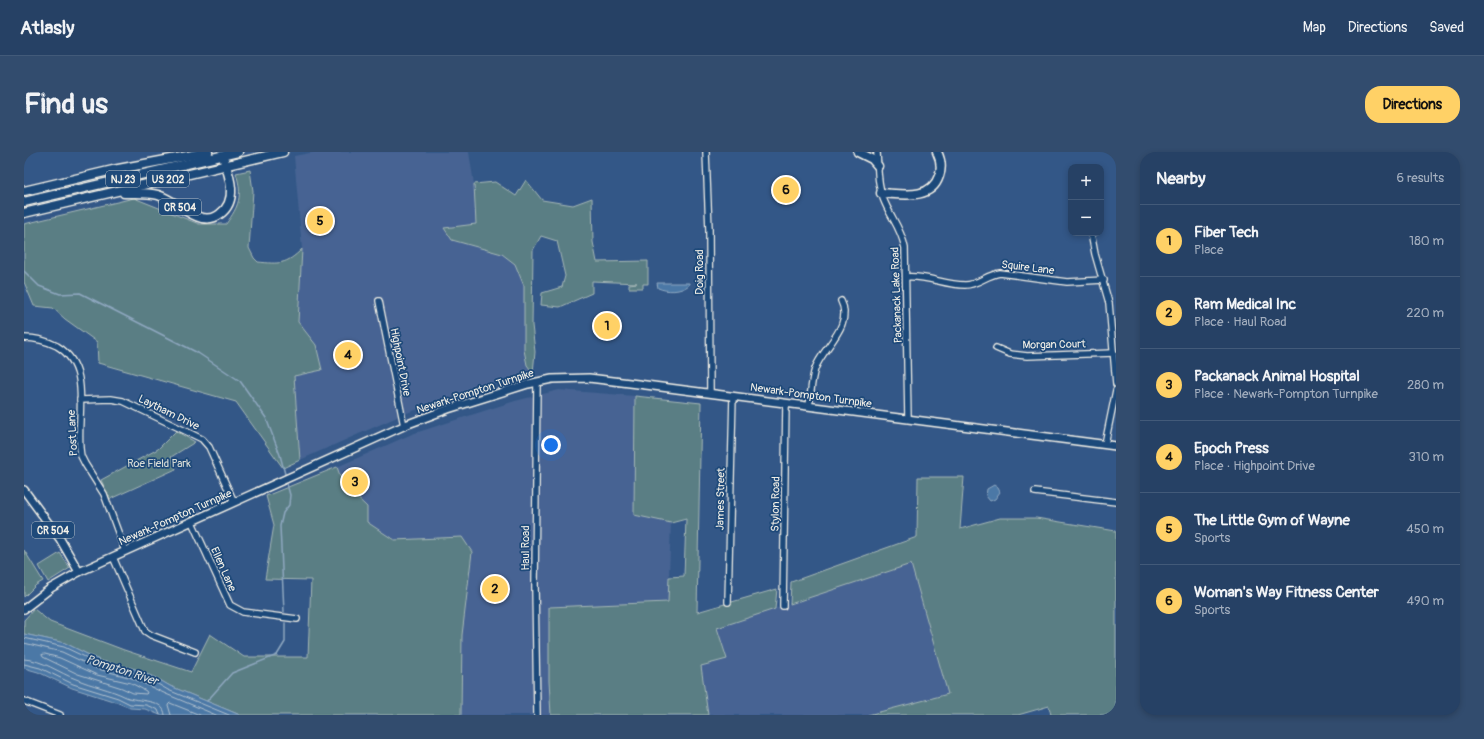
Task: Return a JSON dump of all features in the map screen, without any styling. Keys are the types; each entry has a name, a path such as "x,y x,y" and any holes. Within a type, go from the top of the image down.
{"highway":[{"name":"US 202","path":"24,191 113,170 208,152"},
{"name":"US 202","path":"24,213 283,152"},
{"path":"858,152 872,159 878,166"},
{"path":"881,193 919,194 930,189 938,180 940,172 941,163 937,152"},
{"path":"227,153 232,159 239,162"},
{"name":"CR 504","path":"110,193 141,193 157,195 201,218 212,218 225,210 230,199 231,190 226,166 227,153"},
{"name":"NJ 23","path":"24,202 227,153"}],"main road":[{"name":"Newark-Pompton Turnpike","path":"24,609 51,588 79,572 404,426 448,409 538,382 564,378 589,378 1116,446"},
{"name":"CR 504","path":"24,490 60,539 79,572"}],"street":[{"name":"Doig Road","path":"706,152 709,224 710,393"},
{"name":"Packanack Lake Road","path":"877,152 881,193 902,234 905,248 908,419"},
{"path":"1092,236 1095,254 1104,280 1109,303 1116,384"},
{"name":"Squire Lane","path":"906,277 929,278 964,285 976,283 988,276 1000,273 1067,282 1104,280"},
{"name":"Highpoint Drive","path":"379,301 404,426"},
{"path":"809,406 815,368 842,325 844,306 841,301"},
{"name":"Post Lane","path":"24,338 47,342 61,349 67,354 78,371 81,456 104,494 125,551"},
{"name":"Morgan Court","path":"996,348 1010,354 1027,356 1114,353"},
{"name":"Haul Road","path":"537,715 535,564 538,382"},
{"path":"1105,444 1116,390"},
{"name":"James Street","path":"728,602 733,396"},
{"name":"Laytham Drive","path":"80,400 111,399 123,401 202,440 209,447 234,502"},
{"name":"Stylon Road","path":"783,606 786,403"},
{"path":"1035,492 1116,502"},
{"name":"Ellen Lane","path":"192,522 230,605 243,612 297,619"},
{"path":"113,557 145,631 195,652"},
{"path":"24,701 60,715"}],"shaded area":[{"path":"315,152 469,152 474,184 476,224 445,228 452,240 502,254 515,264 524,286 524,350 527,365 533,373 497,382 404,414 300,460 294,376 322,370 316,345 298,322 302,249 294,156"},
{"path":"559,390 635,396 634,514 671,523 668,602 549,607 549,681 551,715 461,715 462,537 394,540 367,522 367,507 343,484 337,467 412,434 515,401"},
{"path":"911,563 948,694 868,715 708,715 701,666 727,659 717,628"}],"green space":[{"path":"250,170 253,191 249,248 254,258 258,262 271,263 287,261 302,249 298,322 316,345 322,370 294,376 300,460 283,468 236,402 98,363 97,342 65,319 53,308 34,306 24,282 24,224 134,198 199,224 226,224 237,206 239,188 236,173"},
{"path":"526,180 542,200 573,205 592,198 593,242 597,262 648,261 648,284 643,284 643,288 629,288 629,284 637,283 592,281 592,293 560,307 541,305 542,293 562,287 565,276 557,241 541,236 533,250 532,325 535,352 533,373 527,365 524,350 524,286 515,264 502,254 452,240 444,228 476,224 474,184 495,182 516,196"},
{"path":"635,396 701,403 697,612 777,589 775,609 717,628 727,659 701,666 708,715 551,715 549,681 549,607 668,602 669,577 684,576 686,519 671,523 634,515"},
{"name":"Roe Field Park","path":"176,431 195,442 171,457 176,469 110,499 101,480 158,449"},
{"path":"337,467 343,484 367,507 367,522 394,540 462,537 472,552 462,635 461,715 240,715 170,686 135,669 101,661 65,643 24,634 24,620 34,609 50,622 124,650 191,672 210,634 244,657 308,657 311,580 265,579 274,525 266,496"},
{"path":"918,477 964,477 960,529 1000,518 1036,518 1116,531 1116,715 1051,715 1049,706 1018,715 868,715 948,694 911,564 790,604 791,582 917,537"},
{"path":"24,550 43,581 36,585 24,597"},
{"path":"60,553 70,568 48,582 39,566"}],"water":[{"path":"657,283 689,283 689,285 682,289 670,291 658,288"},
{"path":"994,485 1000,492 995,499 990,501 986,496 987,489"},
{"name":"Pompton River","path":"24,634 65,643 101,661 135,669 170,686 240,715 160,715 145,709 130,708 72,688 38,672 24,668"}],"waterway":[{"path":"24,271 39,286 60,294 80,293 198,353 240,381 266,418 280,455 285,474"},
{"path":"284,612 280,526 283,513 289,505 290,495 287,484"},
{"path":"207,701 232,673 277,655 285,642 285,623"}],"place":[{"name":"Woman's Way Fitness Center","path":"786,190"},
{"name":"The Little Gym of Wayne","path":"320,221"},
{"name":"Fiber Tech","path":"607,326"},
{"name":"Epoch Press","path":"348,355"},
{"name":"Packanack Animal Hospital","path":"355,482"},
{"name":"Ram Medical Inc","path":"495,589"}]}
